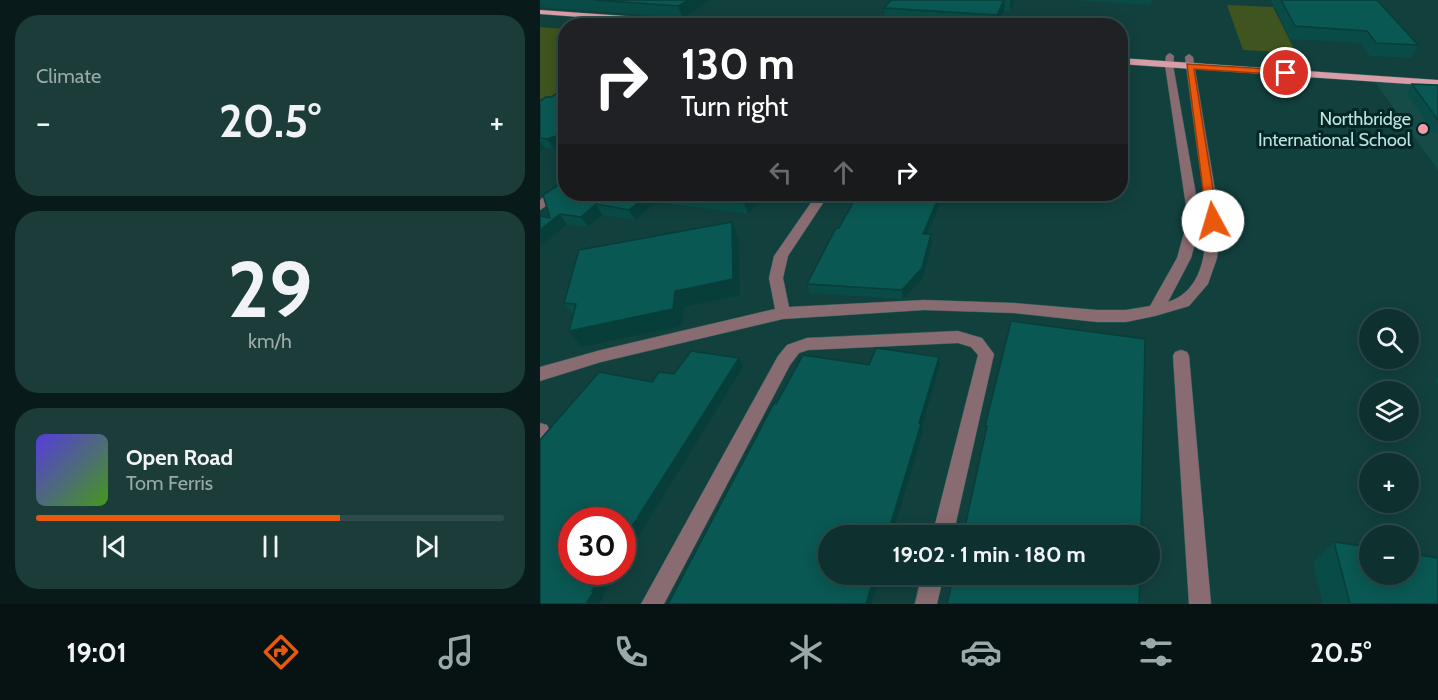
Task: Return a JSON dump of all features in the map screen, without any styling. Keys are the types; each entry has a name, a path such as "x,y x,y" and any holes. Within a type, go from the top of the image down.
{"main road":[{"path":"540,12 625,18"},
{"path":"540,20 558,21"},
{"path":"1128,54 1190,62 1438,83"},
{"path":"1128,61 1170,60"},
{"path":"1190,62 1438,74"}],"street":[{"path":"1155,311 1184,258 1191,232 1192,207 1170,60"},
{"path":"540,374 601,356 783,313 924,305 1014,308 1097,316 1126,316 1155,311 1184,302 1201,284 1210,258 1213,234 1212,208 1190,62"},
{"path":"540,206 558,192"},
{"path":"783,313 776,278 781,256 818,201"},
{"path":"652,604 784,361 793,350 807,344 958,337 976,342 986,354 945,525"},
{"path":"1181,356 1200,604"},
{"path":"926,604 930,585"}],"shaded area":[{"name":"Northbridge International School","path":"1375,82 1438,87 1438,170"}],"green space":[{"path":"1227,5 1273,7 1296,53 1243,50"},
{"path":"540,27 558,28 558,101 540,113"}],"building":[{"path":"594,0 689,0 678,6"},
{"path":"891,0 1004,0 997,15 884,8"},
{"path":"1281,0 1377,0 1418,45 1376,43 1367,31 1295,26"},
{"path":"1412,84 1438,85 1438,120"},
{"path":"558,93 558,135 547,139 540,138 540,101"},
{"path":"557,186 558,201 640,201 629,210 596,204 581,217 560,214 540,230 540,216 550,218 543,195"},
{"path":"854,201 937,201 923,234 931,234 922,268 902,290 807,284 836,228 839,228"},
{"path":"732,222 733,279 675,291 673,309 569,331 576,304 564,303 579,250"},
{"path":"1011,321 1145,339 1141,525 965,525 987,426 985,426"},
{"path":"876,348 939,357 890,525 818,525 818,585 872,585 866,604 668,604 774,403 776,404 803,355 869,365"},
{"path":"691,351 739,358 636,520 636,507 558,507 558,585 596,585 586,604 540,604 540,440 599,372 652,382 659,372 674,374"},
{"path":"1334,542 1359,545 1359,585 1419,585 1419,555 1438,558 1438,604 1350,604"},
{"path":"951,585 1140,585 1139,604 947,604"}],"place":[{"name":"Northbridge International School","path":"1423,129"}],"route":[{"path":"1213,221 1190,66 1286,73"}]}
